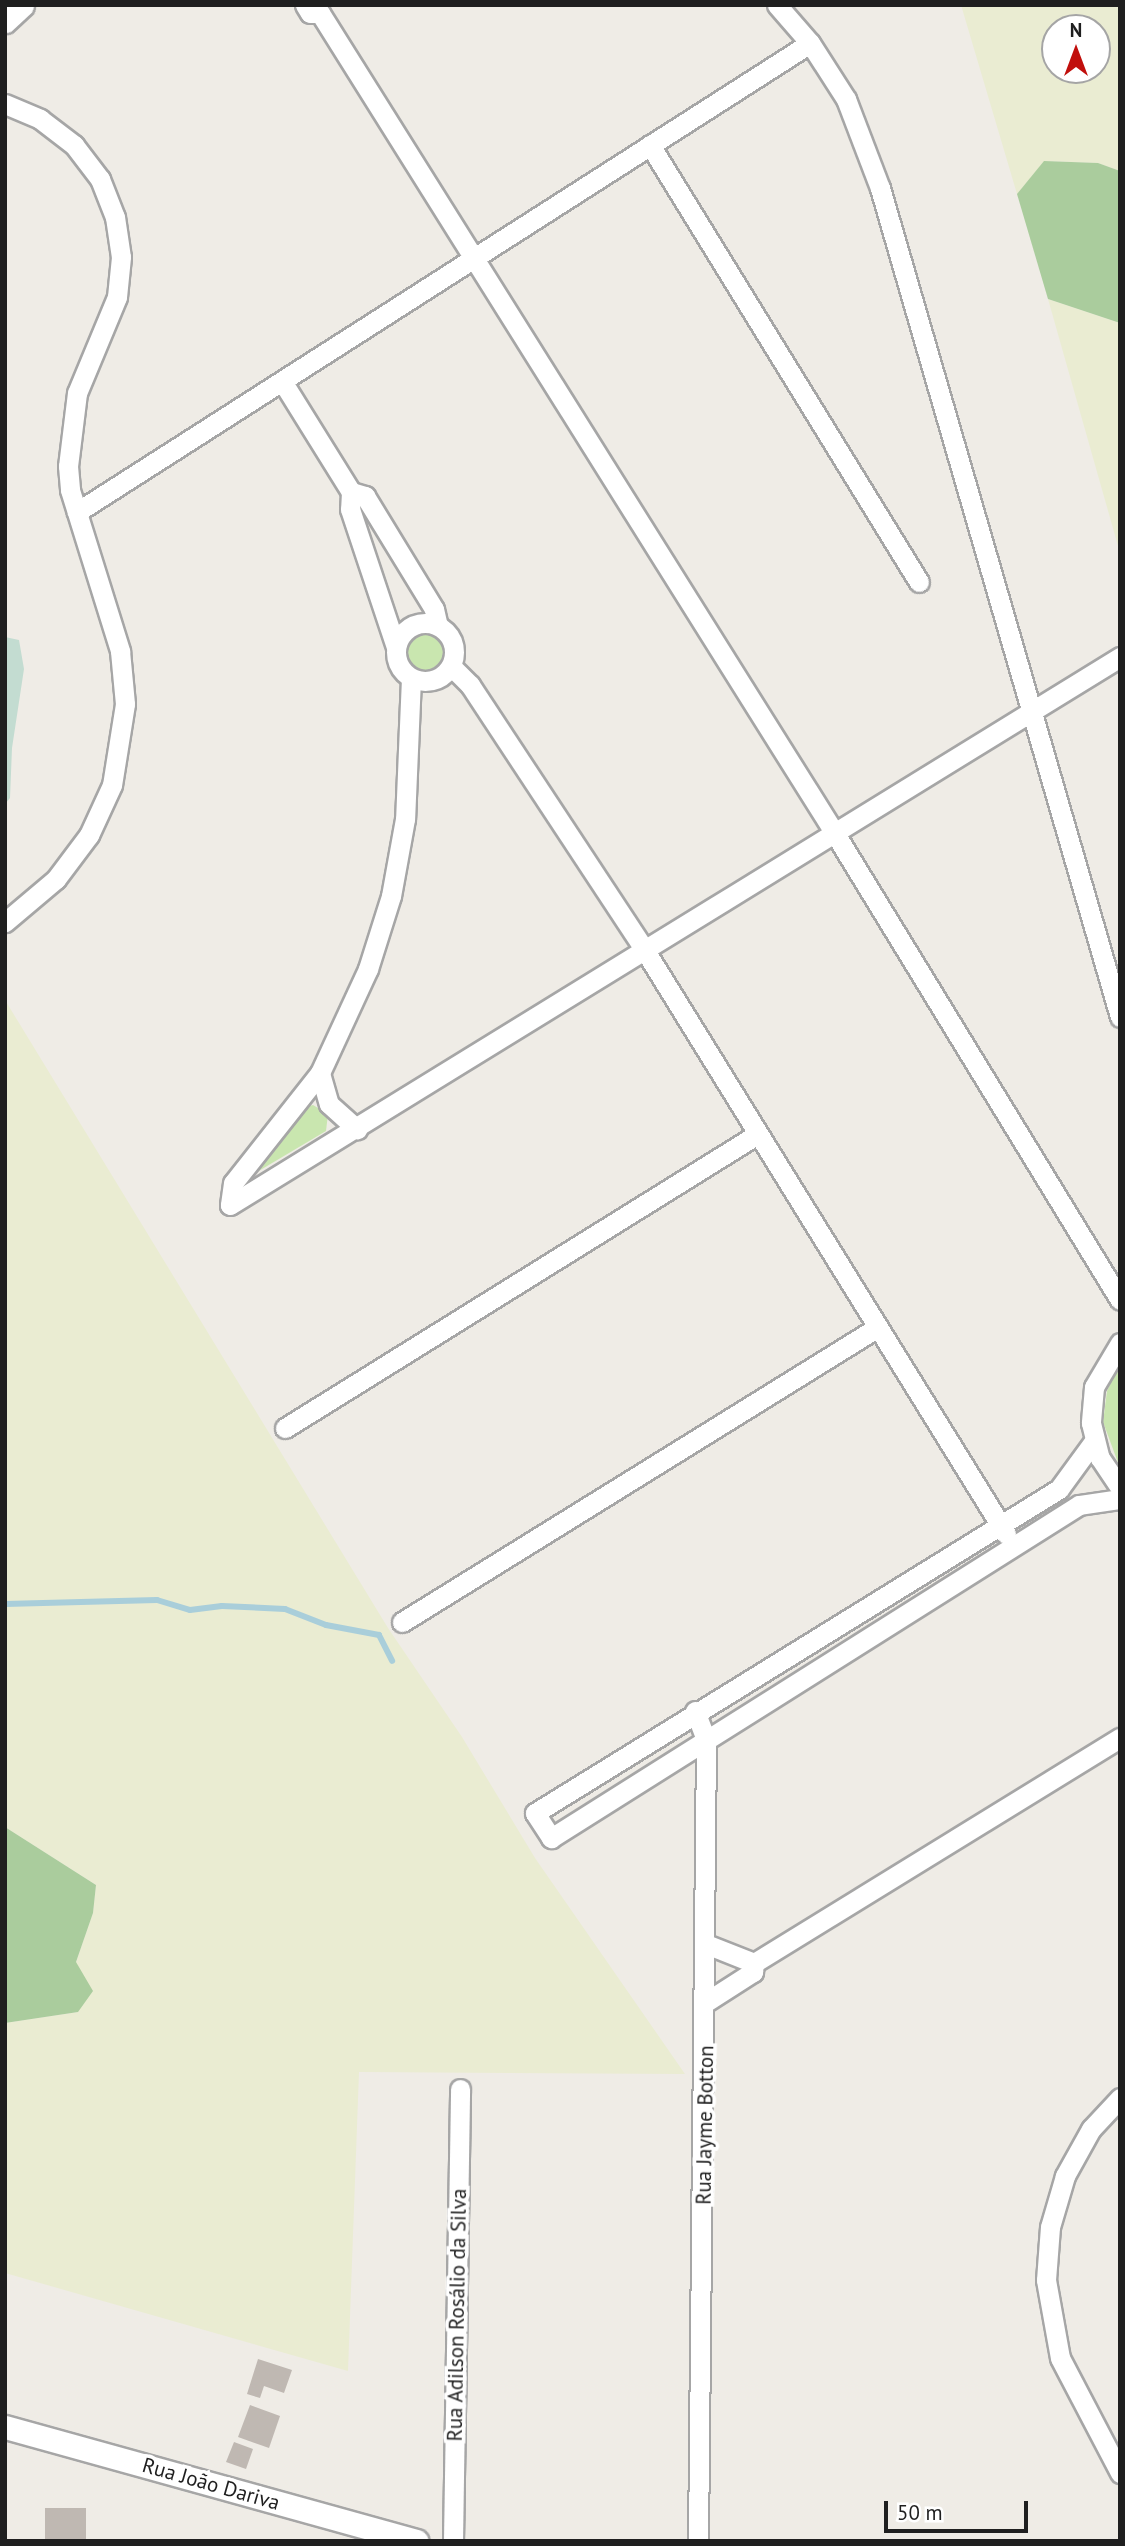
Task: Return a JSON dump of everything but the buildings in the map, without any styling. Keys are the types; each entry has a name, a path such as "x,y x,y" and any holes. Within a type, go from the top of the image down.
{"street":[{"path":"5,21 22,5"},
{"path":"777,5 810,43 846,99 880,188 1120,1017"},
{"path":"316,8 834,832 1120,1300"},
{"path":"77,512 810,43"},
{"path":"5,104 40,119 81,153 108,197 119,237 117,297 86,367 72,417 68,466 77,512 120,651 125,704 119,758 102,810 74,858 36,899 5,922"},
{"path":"650,145 919,582"},
{"path":"282,382 351,492 350,509 396,647 398,665 411,678 429,681 451,666"},
{"path":"351,492 365,496 434,609 438,626 451,639 451,666 470,685 644,949 756,1135 1002,1524 1012,1546"},
{"path":"396,647 412,626 438,626"},
{"path":"411,678 405,819 391,896 354,1005 320,1073 233,1183 230,1205 1120,657"},
{"path":"320,1073 329,1104 357,1129"},
{"path":"285,1428 756,1135"},
{"path":"402,1622 878,1327"},
{"path":"1120,1343 1094,1387 1094,1441 1120,1488"},
{"path":"1094,1441 1059,1489 695,1711 535,1813 551,1838 1079,1505 1120,1499"},
{"name":"Rua Jayme Botton","path":"695,1711 706,1740 706,2002 698,2541"},
{"path":"754,1964 1120,1738"},
{"path":"706,1944 754,1964"},
{"path":"706,2002 753,1972 754,1964"},
{"name":"Rua Adilson Rosálio da Silva","path":"453,2541 460,2089"},
{"path":"1120,2098 1091,2129 1065,2176 1050,2227 1046,2280 1060,2358 1120,2473"},
{"name":"Rua João Dariva","path":"5,2427 416,2541"}],"green space":[{"path":"961,5 1120,5 1120,171 1098,163 1045,161 1017,194"},
{"path":"1044,161 1098,163 1120,171 1120,323 1048,299 1017,194"},
{"path":"1048,299 1120,323 1120,553"},
{"path":"425,634 438,639 443,652 438,665 425,670 412,665 407,652 412,639"},
{"path":"5,637 19,640 24,669 12,748 10,798 5,804"},
{"path":"5,1000 388,1628 462,1737 535,1858 685,2074 359,2072 348,2371 5,2273 5,2023 78,2012 76,1962 93,1913 96,1885 5,1827"},
{"path":"313,1105 328,1114 326,1131 257,1172 302,1108"},
{"path":"1120,1363 1120,1468 1103,1422 1107,1391"},
{"path":"5,1827 96,1885 93,1913 76,1962 93,1991 78,2012 5,2023"}],"waterway":[{"path":"5,1604 157,1600 190,1610 222,1606 285,1609 326,1625 379,1635 392,1661"}]}
